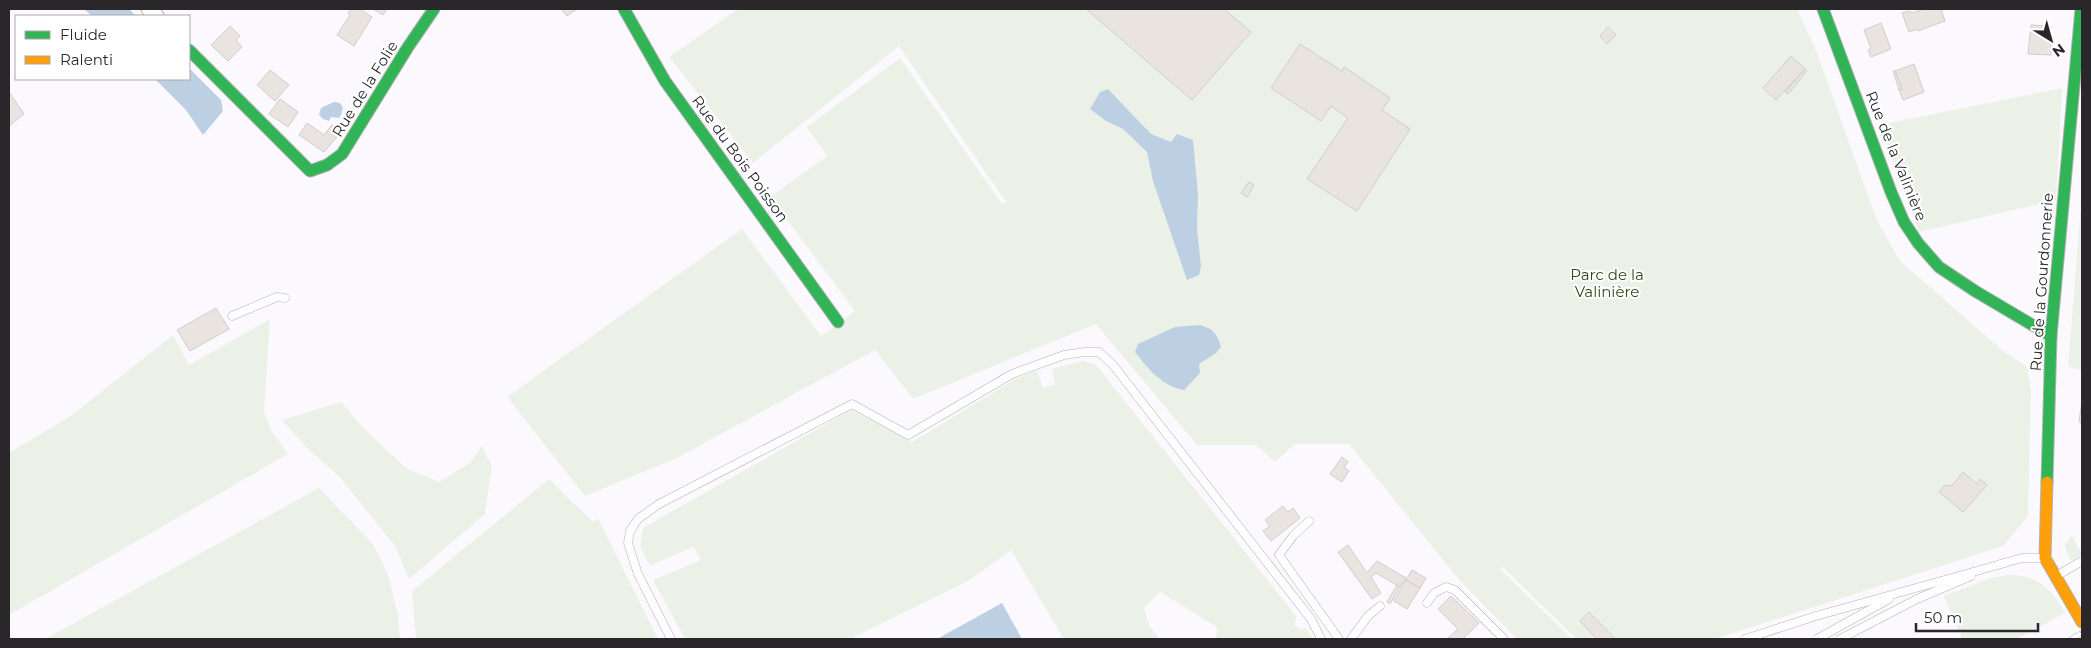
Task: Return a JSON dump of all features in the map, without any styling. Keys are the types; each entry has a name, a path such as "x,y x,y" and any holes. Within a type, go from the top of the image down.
{"street":[{"name":"Rue de la Folie","path":"190,51 310,170 328,166 342,154 408,47 434,9"},
{"name":"Rue du Bois Poisson","path":"624,9 665,81 838,322"},
{"name":"Rue de la Gourdonnerie","path":"2045,558 2051,336 2081,9"},
{"name":"Rue de la Valinière","path":"1829,10 1892,192 1904,222 1918,244 1939,267 1975,291 2051,336"},
{"path":"2045,558 2082,622"}],"lane":[{"path":"232,316 277,297 285,298"},
{"path":"671,639 638,574 628,543 630,531 638,519 659,504 852,404 908,434 1012,374 1064,355 1099,352 1113,364 1240,531 1311,619 1321,639"},
{"path":"1309,521 1293,536 1279,555 1295,580 1339,639"},
{"path":"1745,639 2022,558 2045,558"},
{"path":"2056,576 2082,560"},
{"path":"1840,639 1917,599 2005,563"},
{"path":"1427,604 1434,593 1446,587 1455,590 1504,639"},
{"path":"1816,639 1904,591"},
{"path":"1351,639 1368,616 1380,606"}],"green space":[{"name":"Parc de la Valinière","path":"738,9 1797,9 1816,50 1876,218 1899,260 2003,351 2027,367 2031,390 2028,516 2003,546 1715,639 1576,639 1503,567 1499,568 1572,639 1517,639 1461,582 1349,444 1295,444 1275,462 1256,445 1197,445 1096,324 913,399 875,350 675,459 585,496 507,397 742,229 821,336 855,311 770,197 827,156 807,127 900,58 1002,204 1006,202 899,46 753,163 669,57"},
{"path":"2062,88 2056,200 1919,232 1879,125"},
{"path":"2082,193 2082,370 2068,367"},
{"path":"270,319 264,412 272,432 288,454 9,615 9,453 72,415 173,335 189,365"},
{"path":"1083,361 1095,364 1101,371 1296,616 1295,625 1301,630 1306,628 1312,637 1306,639 1216,639 1217,627 1160,592 1144,608 1150,627 1160,639 1064,639 1011,550 970,580 850,639 685,639 653,580 701,560 693,547 650,566 640,546 643,528 851,410 912,442 1019,377 1037,371 1043,388 1055,385 1052,369"},
{"path":"341,402 364,429 406,468 439,482 470,463 482,446 492,466 485,514 409,579 395,546 339,476 308,449 282,420"},
{"path":"549,479 593,522 598,518 658,639 416,639 412,591"},
{"path":"319,488 372,543 388,575 398,615 400,639 45,639"},
{"path":"2072,535 2082,555 2071,561 2066,552 2065,545"},
{"path":"2018,575 2035,580 2049,590 2065,613 2017,639 1962,639 1944,596 1991,578"}],"water":[{"path":"84,9 129,9 135,15 91,15"},
{"path":"190,69 221,100 223,111 203,135 186,110 156,80 190,80"},
{"path":"1108,89 1151,134 1171,142 1177,134 1193,140 1198,195 1197,229 1201,266 1199,275 1187,280 1153,181 1147,152 1123,129 1106,121 1090,109 1100,92"},
{"path":"334,102 340,103 343,108 341,115 339,118 331,117 329,121 323,119 319,115 321,108"},
{"path":"1200,325 1209,328 1214,333 1221,347 1216,353 1199,364 1200,373 1184,390 1162,381 1135,352 1138,344 1175,327"},
{"path":"1002,603 1022,639 937,639"}],"building":[{"path":"351,9 360,9 372,17 354,46 337,35 350,15 348,13"},
{"path":"373,9 387,9 383,15"},
{"path":"561,9 577,9 567,16"},
{"path":"1086,9 1224,9 1251,32 1192,100"},
{"path":"1924,9 1941,9 1945,21 1918,31 1917,29 1909,32 1902,13 1910,11 1912,13"},
{"path":"1881,23 1891,49 1871,57 1868,50 1871,48 1864,30"},
{"path":"2031,25 2051,26 2051,55 2028,54"},
{"path":"230,26 240,36 236,40 242,47 228,61 211,45"},
{"path":"1608,27 1616,35 1607,44 1600,36"},
{"path":"1300,44 1342,71 1344,67 1390,98 1382,110 1410,129 1357,211 1307,179 1348,118 1331,106 1321,121 1271,88"},
{"path":"1791,56 1805,69 1776,100 1763,88"},
{"path":"1914,64 1924,92 1903,100 1899,90 1902,89 1895,71"},
{"path":"1805,69 1807,71 1788,94 1785,92"},
{"path":"270,70 289,85 275,101 257,85"},
{"path":"1893,71 1895,71 1902,89 1899,90"},
{"path":"9,92 24,114 9,126"},
{"path":"280,99 298,112 288,127 269,114"},
{"path":"307,123 324,135 332,125 341,132 324,152 299,135"},
{"path":"1249,182 1254,185 1247,197 1241,193"},
{"path":"216,308 229,329 190,351 177,330"},
{"path":"2082,402 2082,425 2079,421"},
{"path":"1342,457 1348,462 1344,467 1349,471 1342,482 1330,474"},
{"path":"1963,472 1977,484 1980,479 1987,485 1963,512 1939,492 1945,485 1952,486"},
{"path":"1283,506 1288,512 1293,508 1300,518 1271,541 1263,531 1270,526 1265,520"},
{"path":"1348,545 1367,573 1377,561 1406,578 1400,587 1376,573 1371,577 1381,593 1372,599 1338,552"},
{"path":"1412,570 1426,578 1420,588 1406,580"},
{"path":"1406,580 1420,588 1407,609 1394,601"},
{"path":"1397,585 1400,587 1390,604 1387,602"},
{"path":"1451,596 1479,623 1463,639 1447,639 1458,629 1438,609"},
{"path":"1589,612 1616,639 1597,639 1580,621"}],"railway":[{"path":"2071,639 2082,633"}],"traffic: fast":[{"path":"190,51 310,171 327,165 342,154 408,47 434,9"},
{"path":"624,9 665,81 838,322"},
{"path":"1823,9 1891,192 1904,222 1918,243 1939,267 1975,291 2051,336"},
{"path":"2047,482 2051,336 2081,9"}],"traffic: slow":[{"path":"2047,482 2045,558 2082,622"}]}
